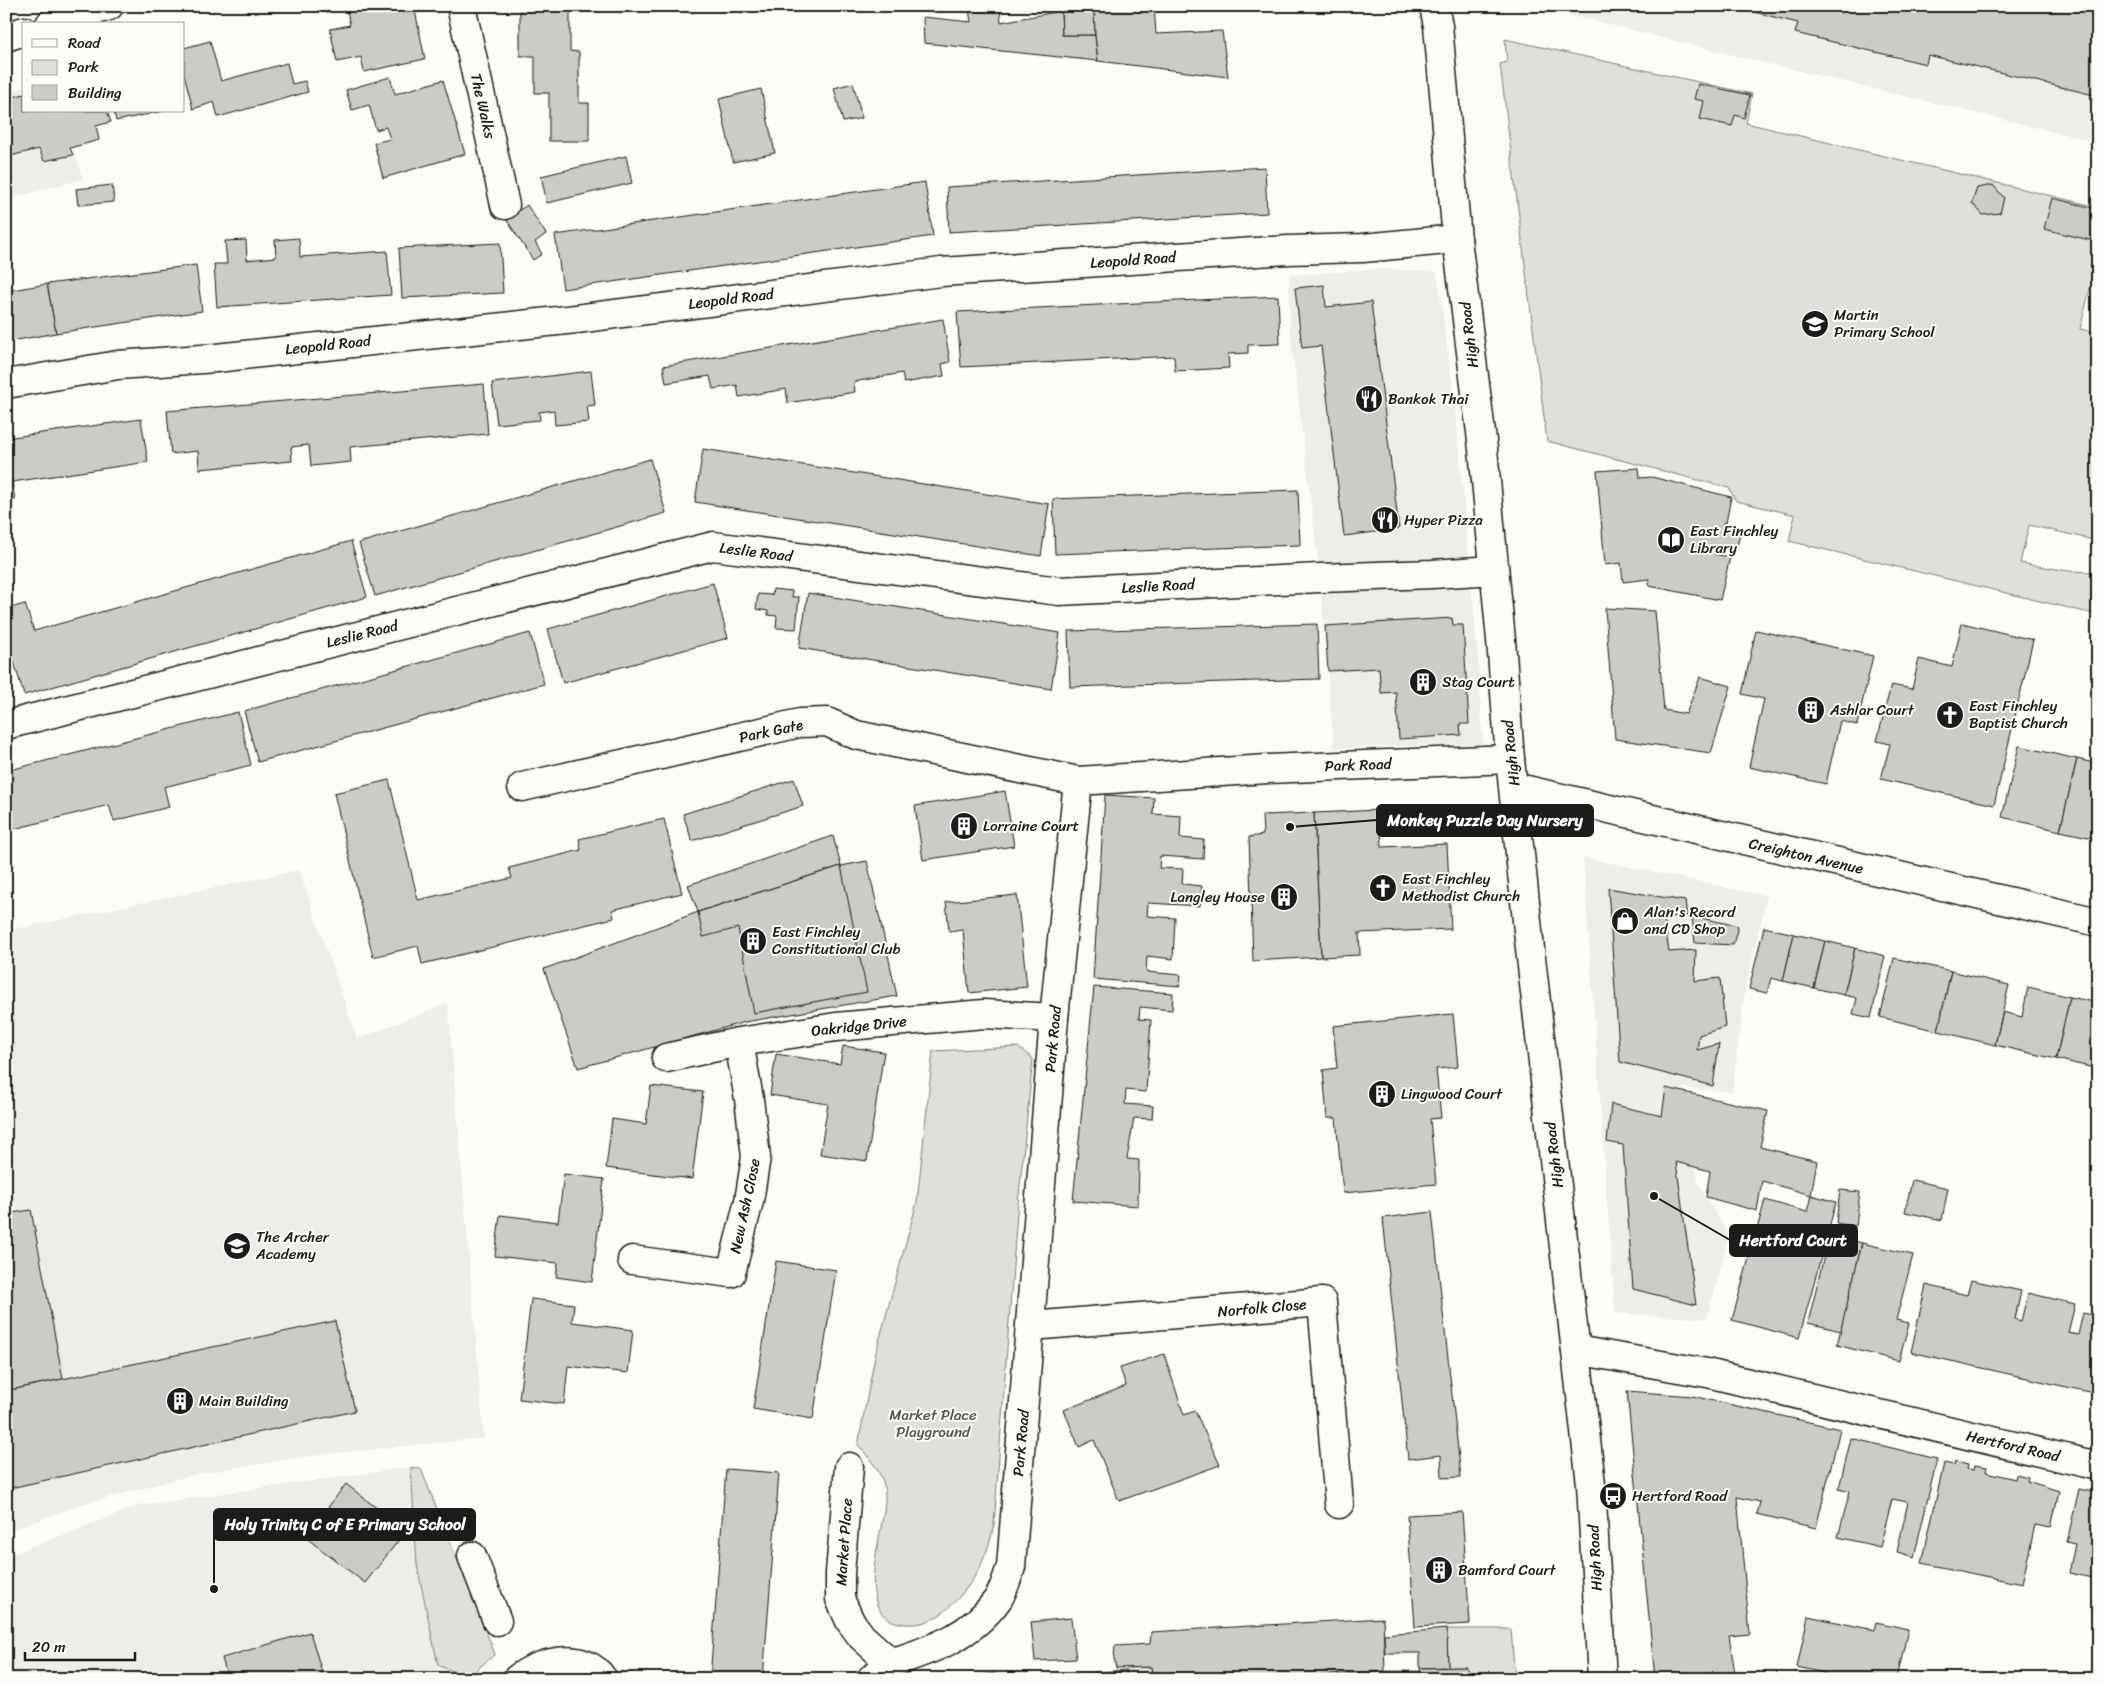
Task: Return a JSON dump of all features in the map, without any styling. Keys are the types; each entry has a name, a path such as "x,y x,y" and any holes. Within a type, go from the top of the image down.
{"street":[{"path":"57,22 109,6"},
{"name":"The Walks","path":"461,6 505,205"},
{"name":"High Road","path":"1434,6 1438,26 1457,239 1483,449 1510,760 1529,940 1591,1484 1602,1679"},
{"path":"6,36 22,32"},
{"name":"Leopold Road","path":"6,384 118,365 226,356 576,319 941,272 1288,250 1363,248 1457,239"},
{"name":"Leslie Road","path":"6,725 713,546 1059,591 1494,570"},
{"name":"Park Gate","path":"522,787 800,723 827,722 856,735 1078,782"},
{"name":"Park Road","path":"881,1671 939,1647 977,1624 999,1598 1011,1567 1054,1018 1078,782 1278,769 1510,760"},
{"name":"Creighton Avenue","path":"1514,787 2098,922"},
{"name":"Oakridge Drive","path":"666,1058 739,1042 836,1027 984,1014 1054,1018"},
{"name":"New Ash Close","path":"632,1260 730,1273 749,1201 756,1156 739,1042"},
{"name":"Norfolk Close","path":"1031,1326 1322,1302 1339,1504"},
{"name":"Hertford Road","path":"1576,1350 1706,1373 2098,1466"},
{"name":"Market Place","path":"849,1467 840,1573 840,1599 850,1621 862,1637 881,1671"},
{"path":"472,1556 497,1621"},
{"path":"517,1679 532,1670 557,1661 582,1662 600,1673 603,1679"}],"shaded area":[{"path":"1533,6 2098,6 2098,142 1773,65"},
{"path":"22,89 22,112 61,112 83,179 6,200 6,93"},
{"path":"1380,269 1437,272 1455,406 1478,658 1483,744 1334,748 1320,578 1290,331 1289,275"},
{"path":"1583,857 1767,896 1745,990 1732,1092 1682,1088 1699,1185 1729,1236 1707,1319 1615,1313"},
{"name":"The Archer Academy","path":"299,870 357,1039 448,1003 484,1438 326,1454 196,1474 83,1504 6,1532 6,931"},
{"path":"411,1467 417,1565 438,1665 468,1677 467,1679 6,1679 6,1557 140,1505"}],"green space":[{"name":"Martin Primary School","path":"1505,39 1752,94 1746,123 2098,207 2098,256 2080,329 2098,333 2098,541 2029,525 2020,563 2069,571 2098,572 2098,615 1789,541 1795,515 1736,501 1729,488 1547,441 1500,64 1507,62"},
{"name":"Market Place Playground","path":"1018,1047 1033,1059 1017,1213 994,1525 982,1563 960,1596 942,1613 929,1621 905,1624 888,1618 878,1606 874,1590 874,1570 885,1494 880,1474 858,1445 875,1356 917,1202 933,1051"},
{"path":"411,1467 421,1469 495,1654 468,1677 438,1665 417,1565"},
{"path":"1447,1629 1511,1629 1515,1679 1468,1679 1467,1667 1448,1667"},
{"path":"1151,1667 1153,1679 1126,1679 1127,1668"},
{"path":"1385,1671 1420,1671 1421,1679 1277,1679"}],"building":[{"path":"346,6 414,6 425,59 364,72 361,57 337,62 330,29 350,25"},
{"path":"509,6 563,6 563,12 570,12 570,51 579,52 579,103 589,103 589,141 549,141 549,93 535,93 535,56 520,56 520,9 509,9"},
{"path":"592,6 617,6 592,9"},
{"path":"740,6 772,6 741,12"},
{"path":"984,6 1000,6 1001,22 1061,11 1062,35 1095,35 1098,61 924,43 923,17 971,22 969,10 985,12"},
{"path":"1061,6 1094,6 1095,35 1062,35"},
{"path":"1094,6 1154,6 1156,34 1222,31 1228,77 1098,61"},
{"path":"1730,6 2091,6 2098,8 2098,96 1928,55 1926,64 1795,33 1798,23"},
{"path":"210,41 221,81 287,63 292,84 305,81 308,92 218,117 214,102 193,109 185,78 185,48"},
{"path":"390,77 395,94 443,80 465,154 383,178 374,143 390,139 386,127 376,130 369,105 352,110 346,90"},
{"path":"853,83 862,118 843,122 834,88"},
{"path":"1698,84 1750,95 1744,118 1735,115 1732,126 1700,119 1704,101 1694,99"},
{"path":"761,89 775,153 733,162 719,99"},
{"path":"22,95 22,112 107,112 111,122 96,126 99,140 70,148 73,155 44,161 39,149 6,157 6,99"},
{"path":"114,112 158,112 116,121"},
{"path":"626,156 632,183 547,203 541,176"},
{"path":"1265,167 1267,213 949,232 947,187"},
{"path":"925,182 933,236 563,289 555,235"},
{"path":"112,185 114,202 78,205 76,189"},
{"path":"1993,185 2004,198 2000,213 1983,215 1972,203 1977,188"},
{"path":"2052,198 2098,209 2098,242 2044,229"},
{"path":"527,205 546,234 535,242 542,254 533,260 506,219"},
{"path":"299,238 300,257 387,251 391,295 217,307 214,264 227,264 225,241 246,240 247,260 276,257 275,240"},
{"path":"500,243 503,293 402,298 399,248"},
{"path":"196,265 202,311 56,333 47,284"},
{"path":"47,284 56,333 6,342 6,291"},
{"path":"1324,285 1326,307 1371,302 1399,529 1344,536 1321,346 1302,348 1295,288"},
{"path":"1278,296 1280,344 1248,345 1248,353 1228,354 1229,368 1175,371 1174,356 961,367 957,312"},
{"path":"943,319 950,362 942,364 944,376 904,383 902,373 854,382 855,392 788,403 786,389 739,397 737,385 713,389 710,376 666,383 663,366"},
{"path":"591,371 595,405 587,406 589,422 555,425 554,410 539,412 540,420 497,424 492,383"},
{"path":"484,384 488,434 350,447 351,462 311,466 309,445 291,447 292,461 199,469 198,451 171,454 167,411"},
{"path":"141,419 148,462 12,482 15,500 6,501 6,438"},
{"path":"703,449 1049,504 1041,556 695,502"},
{"path":"650,459 666,513 375,596 359,543"},
{"name":"East Finchley Library","path":"1639,468 1640,478 1652,477 1731,497 1726,523 1723,522 1723,526 1740,534 1736,550 1719,546 1714,554 1730,557 1720,600 1649,586 1649,579 1623,582 1621,563 1605,565 1597,471"},
{"path":"1298,490 1300,545 1055,554 1053,499"},
{"path":"351,541 367,597 24,695 6,636 6,609 25,604 34,631"},
{"path":"713,583 728,638 563,683 548,629"},
{"path":"773,589 792,591 792,597 799,597 796,629 776,628 777,616 768,615 768,611 756,609 758,594 772,595"},
{"path":"808,593 1060,633 1051,689 799,648"},
{"path":"1605,608 1655,611 1664,710 1686,714 1700,677 1731,686 1711,753 1615,739"},
{"name":"Stag Court","path":"1452,618 1453,625 1463,625 1469,724 1460,724 1461,735 1399,739 1396,692 1381,693 1379,668 1328,671 1325,626"},
{"name":"East Finchley Baptist Church","path":"1962,623 2033,640 1994,805 1881,779 1890,744 1877,741 1891,685 1912,689 1919,659 1952,667"},
{"path":"1317,624 1319,679 1070,687 1068,631"},
{"name":"Ashlar Court","path":"1756,630 1873,656 1857,725 1840,721 1826,784 1749,767 1764,699 1742,694"},
{"path":"530,633 544,684 258,762 244,711"},
{"path":"238,712 251,765 164,787 169,807 114,821 109,805 6,831 6,771"},
{"path":"2019,746 2077,759 2060,831 2002,817"},
{"path":"2077,759 2098,764 2098,839 2060,831"},
{"path":"794,779 803,806 692,841 683,814"},
{"path":"389,780 418,900 512,878 509,868 581,850 579,839 664,819 682,893 612,910 614,918 422,964 418,946 373,957 334,793"},
{"name":"Lorraine Court","path":"1005,791 1014,846 923,860 915,806"},
{"path":"1105,795 1154,798 1153,814 1181,816 1180,838 1204,840 1203,859 1160,856 1159,868 1183,869 1182,884 1202,886 1200,906 1148,903 1147,916 1175,918 1173,959 1147,956 1146,972 1181,975 1180,986 1093,979"},
{"name":"East Finchley Methodist Church","path":"1380,810 1382,847 1447,844 1451,929 1359,933 1360,955 1321,957 1314,813"},
{"name":"Langley House","path":"1314,813 1321,957 1253,961 1249,837 1263,835 1262,815"},
{"path":"833,836 841,866 698,912 688,885"},
{"name":"East Finchley Constitutional Club","path":"867,861 897,996 745,1022 578,1068 544,969 698,912 841,866"},
{"path":"841,866 867,992 754,1013 738,928 703,937 698,912"},
{"path":"1608,888 1685,901 1687,916 1664,917 1669,952 1696,950 1695,981 1720,978 1725,1027 1699,1035 1697,1050 1719,1044 1713,1086 1620,1062"},
{"path":"1017,895 1027,987 969,993 963,930 949,931 946,902"},
{"path":"1692,916 1738,926 1733,945 1695,943"},
{"path":"1764,927 1794,934 1783,981 1771,978 1767,993 1749,989"},
{"path":"1794,934 1825,941 1814,988 1783,981"},
{"path":"1825,941 1855,948 1844,995 1814,988"},
{"path":"1855,948 1885,956 1871,1018 1853,1014 1857,998 1844,995"},
{"path":"1894,958 1951,971 1938,1031 1880,1017"},
{"path":"1951,971 2009,985 1995,1045 1938,1031"},
{"path":"1094,987 1173,993 1172,1010 1140,1007 1139,1019 1151,1020 1146,1092 1126,1090 1125,1104 1153,1106 1152,1119 1134,1118 1127,1159 1139,1160 1138,1206 1073,1201"},
{"path":"2028,987 2070,997 2056,1059 1995,1045 2003,1012 2022,1017"},
{"path":"2070,997 2098,1003 2098,1069 2056,1059"},
{"name":"Lingwood Court","path":"1453,1014 1458,1067 1436,1069 1441,1118 1430,1119 1436,1184 1343,1193 1336,1118 1327,1118 1323,1070 1337,1068 1333,1026"},
{"path":"843,1046 884,1052 867,1161 820,1154 828,1104 770,1095 776,1054 840,1064"},
{"path":"651,1086 703,1092 692,1179 606,1168 612,1119 646,1124"},
{"path":"1666,1088 1768,1111 1760,1147 1817,1161 1811,1195 1762,1181 1757,1211 1706,1197 1710,1171 1676,1162 1696,1305 1633,1289 1623,1145 1607,1142 1611,1104 1662,1116"},
{"path":"564,1174 604,1179 592,1282 556,1277 558,1263 495,1256 500,1215 558,1222"},
{"path":"1912,1180 1948,1188 1942,1220 1905,1212"},
{"path":"1840,1190 1860,1192 1856,1226 1836,1223"},
{"path":"1811,1195 1836,1202 1799,1338 1732,1320 1765,1200 1807,1212"},
{"path":"31,1210 63,1379 6,1391 6,1214"},
{"path":"1432,1212 1461,1477 1442,1478 1441,1455 1408,1459 1383,1218"},
{"path":"1829,1235 1862,1243 1841,1331 1808,1323"},
{"path":"1862,1243 1913,1255 1896,1320 1909,1323 1899,1361 1837,1345"},
{"path":"776,1261 836,1270 813,1419 753,1409"},
{"path":"1971,1280 2021,1291 2015,1319 2021,1321 2028,1293 2075,1304 2068,1333 2078,1335 2083,1313 2098,1316 2098,1394 1911,1352 1926,1285 1967,1295"},
{"path":"531,1299 574,1304 572,1322 633,1330 628,1373 568,1366 564,1404 519,1399"},
{"name":"Main Building","path":"335,1321 355,1411 6,1489 6,1391"},
{"path":"1164,1354 1184,1415 1195,1411 1220,1465 1119,1501 1094,1440 1079,1447 1064,1410 1126,1386 1120,1368"},
{"path":"1627,1391 1692,1396 1840,1429 1816,1528 1757,1514 1760,1502 1737,1497 1750,1634 1729,1636 1736,1679 1655,1679"},
{"path":"1851,1438 1937,1459 1914,1557 1897,1552 1908,1502 1892,1499 1880,1547 1838,1537 1850,1491 1839,1488"},
{"path":"1955,1461 1968,1464 1967,1469 1974,1470 1975,1465 1987,1467 1986,1472 2015,1479 2016,1474 2028,1477 2027,1481 2059,1491 2051,1528 2035,1525 2022,1584 1922,1563 1944,1463 1954,1465"},
{"path":"726,1469 779,1473 763,1679 710,1679"},
{"path":"346,1484 406,1531 365,1583 305,1537"},
{"path":"2079,1489 2098,1493 2098,1579 2069,1573 2075,1544 2067,1542"},
{"name":"Bamford Court","path":"1462,1512 1470,1624 1415,1627 1407,1515"},
{"path":"1808,1616 1874,1630 1876,1622 1908,1629 1897,1679 1822,1679 1824,1673 1797,1667"},
{"path":"1071,1618 1076,1659 1035,1661 1031,1622"},
{"path":"1383,1618 1385,1671 1277,1679 1153,1679 1151,1667 1116,1668 1114,1658 1115,1646 1150,1644 1151,1632"},
{"path":"1447,1629 1448,1667 1420,1668 1420,1653 1385,1653 1384,1634"},
{"path":"310,1632 324,1679 228,1679 222,1658"},
{"path":"1467,1667 1468,1679 1421,1679 1420,1668"},
{"path":"1126,1670 1126,1679 1076,1679 1075,1674"},
{"path":"994,1673 995,1679 958,1679"}],"place":[{"name":"Martin Primary School","path":"1815,324"},
{"name":"Bankok Thai","path":"1369,399"},
{"name":"Hyper Pizza","path":"1385,520"},
{"name":"East Finchley Library","path":"1671,540"},
{"name":"Stag Court","path":"1423,682"},
{"name":"Ashlar Court","path":"1811,710"},
{"name":"East Finchley Baptist Church","path":"1950,715"},
{"name":"Lorraine Court","path":"964,826"},
{"name":"Monkey Puzzle Day Nursery","path":"1290,827"},
{"name":"East Finchley Methodist Church","path":"1383,888"},
{"name":"Langley House","path":"1284,897"},
{"name":"Alan's Record and CD Shop","path":"1625,921"},
{"name":"East Finchley Constitutional Club","path":"753,941"},
{"name":"Lingwood Court","path":"1382,1094"},
{"name":"Hertford Court","path":"1654,1196"},
{"name":"The Archer Academy","path":"237,1246"},
{"name":"Main Building","path":"180,1401"},
{"name":"Hertford Road","path":"1613,1496"},
{"name":"Bamford Court","path":"1439,1570"},
{"name":"Holy Trinity C of E Primary School","path":"214,1589"}]}
